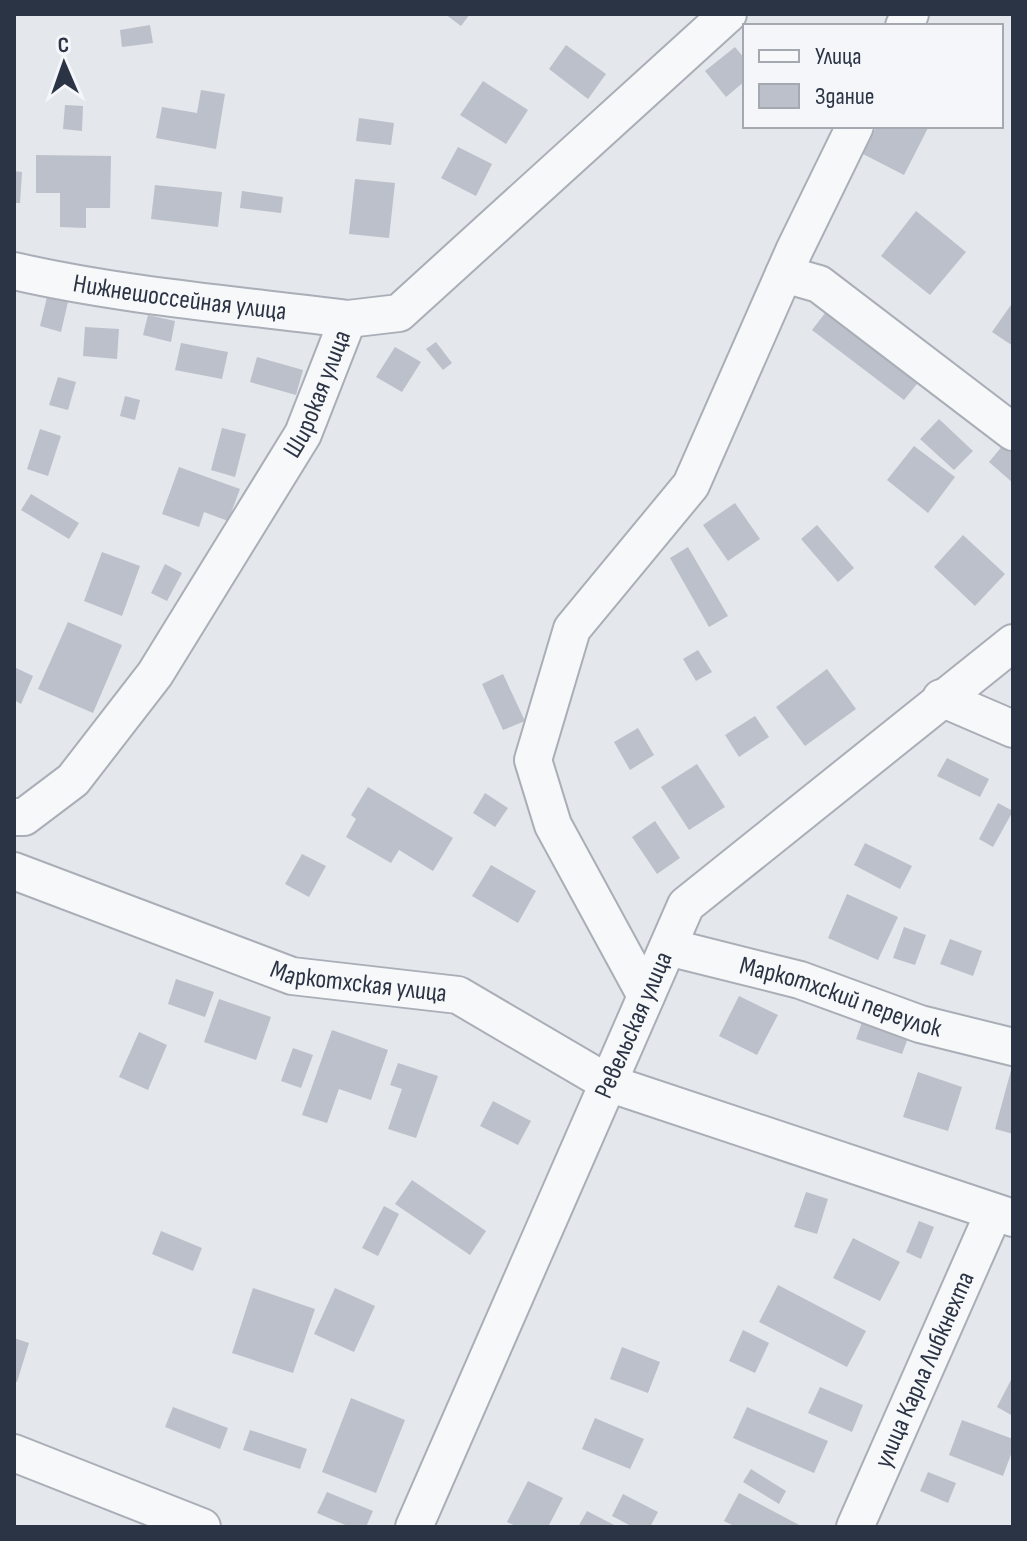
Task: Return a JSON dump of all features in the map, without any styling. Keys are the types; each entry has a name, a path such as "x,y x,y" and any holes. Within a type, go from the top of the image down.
{"street":[{"name":"Широкая улица","path":"14,817 24,817 73,780 155,674 303,434 348,319 399,313 728,14"},
{"path":"646,996 553,825 533,760 572,629 691,485 784,274 854,128"},
{"name":"Нижнешоссейная улица","path":"14,271 151,295 348,319"},
{"path":"784,274 819,284 1013,432"},
{"name":"Ревельская улица","path":"414,1527 686,905 1013,643"},
{"path":"941,698 1013,729"},
{"name":"Маркотхская улица","path":"14,871 292,976 458,995 608,1083 1004,1215"},
{"name":"Маркотхский переулок","path":"668,947 800,980 920,1024 1013,1047"},
{"name":"улица Карла Либкнехта","path":"855,1527 1004,1215"},
{"path":"14,1453 202,1527"}],"building":[{"path":"445,14 470,14 461,26"},
{"path":"150,25 153,43 122,47 120,30"},
{"path":"566,45 606,74 588,99 549,69"},
{"path":"735,47 743,57 743,83 726,97 705,71"},
{"path":"483,81 528,110 506,144 460,115"},
{"path":"201,90 225,94 216,149 156,138 162,107 197,113"},
{"path":"65,105 83,106 82,131 63,129"},
{"path":"359,118 394,123 391,145 356,141"},
{"path":"876,128 928,128 904,175 863,154"},
{"path":"458,147 492,164 476,196 441,178"},
{"path":"36,155 111,156 110,208 86,208 86,228 60,227 60,193 36,193"},
{"path":"14,171 22,172 20,203 14,203"},
{"path":"355,179 395,183 389,238 349,234"},
{"path":"155,185 222,192 218,227 151,219"},
{"path":"242,191 283,197 281,213 240,208"},
{"path":"916,211 966,252 930,295 881,256"},
{"path":"47,297 68,302 61,332 40,326"},
{"path":"1013,302 1013,346 992,332"},
{"path":"829,308 921,379 904,400 812,330"},
{"path":"148,315 175,321 171,342 143,335"},
{"path":"85,327 119,329 117,359 83,356"},
{"path":"436,342 452,363 443,370 426,349"},
{"path":"181,343 228,352 222,379 175,370"},
{"path":"395,347 421,362 402,392 376,377"},
{"path":"257,357 303,370 296,395 250,382"},
{"path":"58,377 76,382 68,410 49,405"},
{"path":"125,396 140,400 135,420 120,416"},
{"path":"939,419 973,451 954,470 920,439"},
{"path":"222,428 246,434 235,477 211,470"},
{"path":"40,429 61,436 48,476 27,469"},
{"path":"1004,444 1013,452 1013,483 989,462"},
{"path":"914,446 955,477 928,513 887,480"},
{"path":"179,467 240,489 228,521 204,512 199,527 162,514"},
{"path":"31,494 79,523 69,539 21,510"},
{"path":"735,503 760,539 728,561 703,525"},
{"path":"817,525 854,568 838,582 801,539"},
{"path":"963,535 1005,574 975,606 934,567"},
{"path":"688,547 728,616 709,627 670,558"},
{"path":"102,552 140,566 122,616 84,601"},
{"path":"165,564 182,573 167,601 151,593"},
{"path":"68,622 122,645 93,713 38,689"},
{"path":"698,650 712,672 696,681 683,659"},
{"path":"14,667 33,676 21,704 14,700"},
{"path":"827,669 856,709 805,746 776,707"},
{"path":"503,674 525,721 503,730 482,684"},
{"path":"755,716 769,737 739,757 725,735"},
{"path":"638,728 654,755 630,770 614,742"},
{"path":"947,758 989,779 980,797 937,776"},
{"path":"697,764 725,807 689,830 661,787"},
{"path":"368,787 453,838 433,871 399,850 391,863 346,837 356,819 351,815"},
{"path":"485,793 508,808 495,827 473,813"},
{"path":"998,803 1013,811 993,847 979,839"},
{"path":"655,821 680,858 657,874 632,837"},
{"path":"865,843 912,866 900,889 854,865"},
{"path":"302,854 326,866 309,897 285,884"},
{"path":"491,865 536,891 518,923 472,896"},
{"path":"847,894 898,917 878,960 828,938"},
{"path":"904,927 926,935 915,965 893,958"},
{"path":"950,939 982,951 973,976 940,964"},
{"path":"176,979 214,992 205,1017 168,1004"},
{"path":"739,996 778,1015 757,1055 719,1036"},
{"path":"219,999 271,1017 256,1060 204,1042"},
{"path":"862,1022 908,1038 902,1054 856,1039"},
{"path":"332,1030 388,1050 371,1100 339,1089 327,1123 302,1115"},
{"path":"139,1032 167,1045 148,1090 119,1077"},
{"path":"293,1048 313,1055 301,1088 281,1081"},
{"path":"398,1063 438,1076 416,1138 388,1129 402,1089 390,1085"},
{"path":"1013,1063 1013,1134 995,1129"},
{"path":"918,1072 962,1087 948,1131 903,1117"},
{"path":"493,1101 531,1121 518,1145 480,1126"},
{"path":"412,1180 486,1231 470,1255 395,1204"},
{"path":"806,1192 828,1199 817,1234 794,1227"},
{"path":"384,1206 399,1214 378,1256 362,1248"},
{"path":"919,1221 934,1227 921,1259 906,1252"},
{"path":"161,1231 202,1248 193,1271 152,1254"},
{"path":"853,1238 900,1262 880,1301 833,1278"},
{"path":"778,1285 866,1331 847,1367 759,1322"},
{"path":"253,1288 315,1309 293,1373 232,1353"},
{"path":"335,1288 375,1306 354,1352 314,1334"},
{"path":"743,1330 769,1343 755,1373 729,1361"},
{"path":"14,1338 29,1343 17,1382 14,1381"},
{"path":"622,1347 660,1362 648,1393 610,1379"},
{"path":"1013,1376 1013,1416 997,1407"},
{"path":"820,1387 863,1405 852,1432 808,1413"},
{"path":"351,1398 405,1420 376,1493 322,1472"},
{"path":"173,1407 228,1428 220,1449 165,1427"},
{"path":"747,1407 828,1441 814,1473 733,1438"},
{"path":"595,1418 644,1439 630,1469 582,1449"},
{"path":"962,1420 1013,1439 1013,1449 1003,1476 949,1455"},
{"path":"250,1430 307,1449 300,1469 243,1450"},
{"path":"751,1469 786,1491 779,1504 743,1482"},
{"path":"928,1472 956,1483 948,1503 920,1491"},
{"path":"528,1481 563,1498 548,1527 518,1527 507,1522"},
{"path":"327,1492 373,1511 366,1527 350,1527 317,1513"},
{"path":"739,1493 803,1527 736,1527 724,1521"},
{"path":"623,1494 658,1512 650,1527 633,1527 612,1516"},
{"path":"587,1511 618,1527 578,1527"}]}
